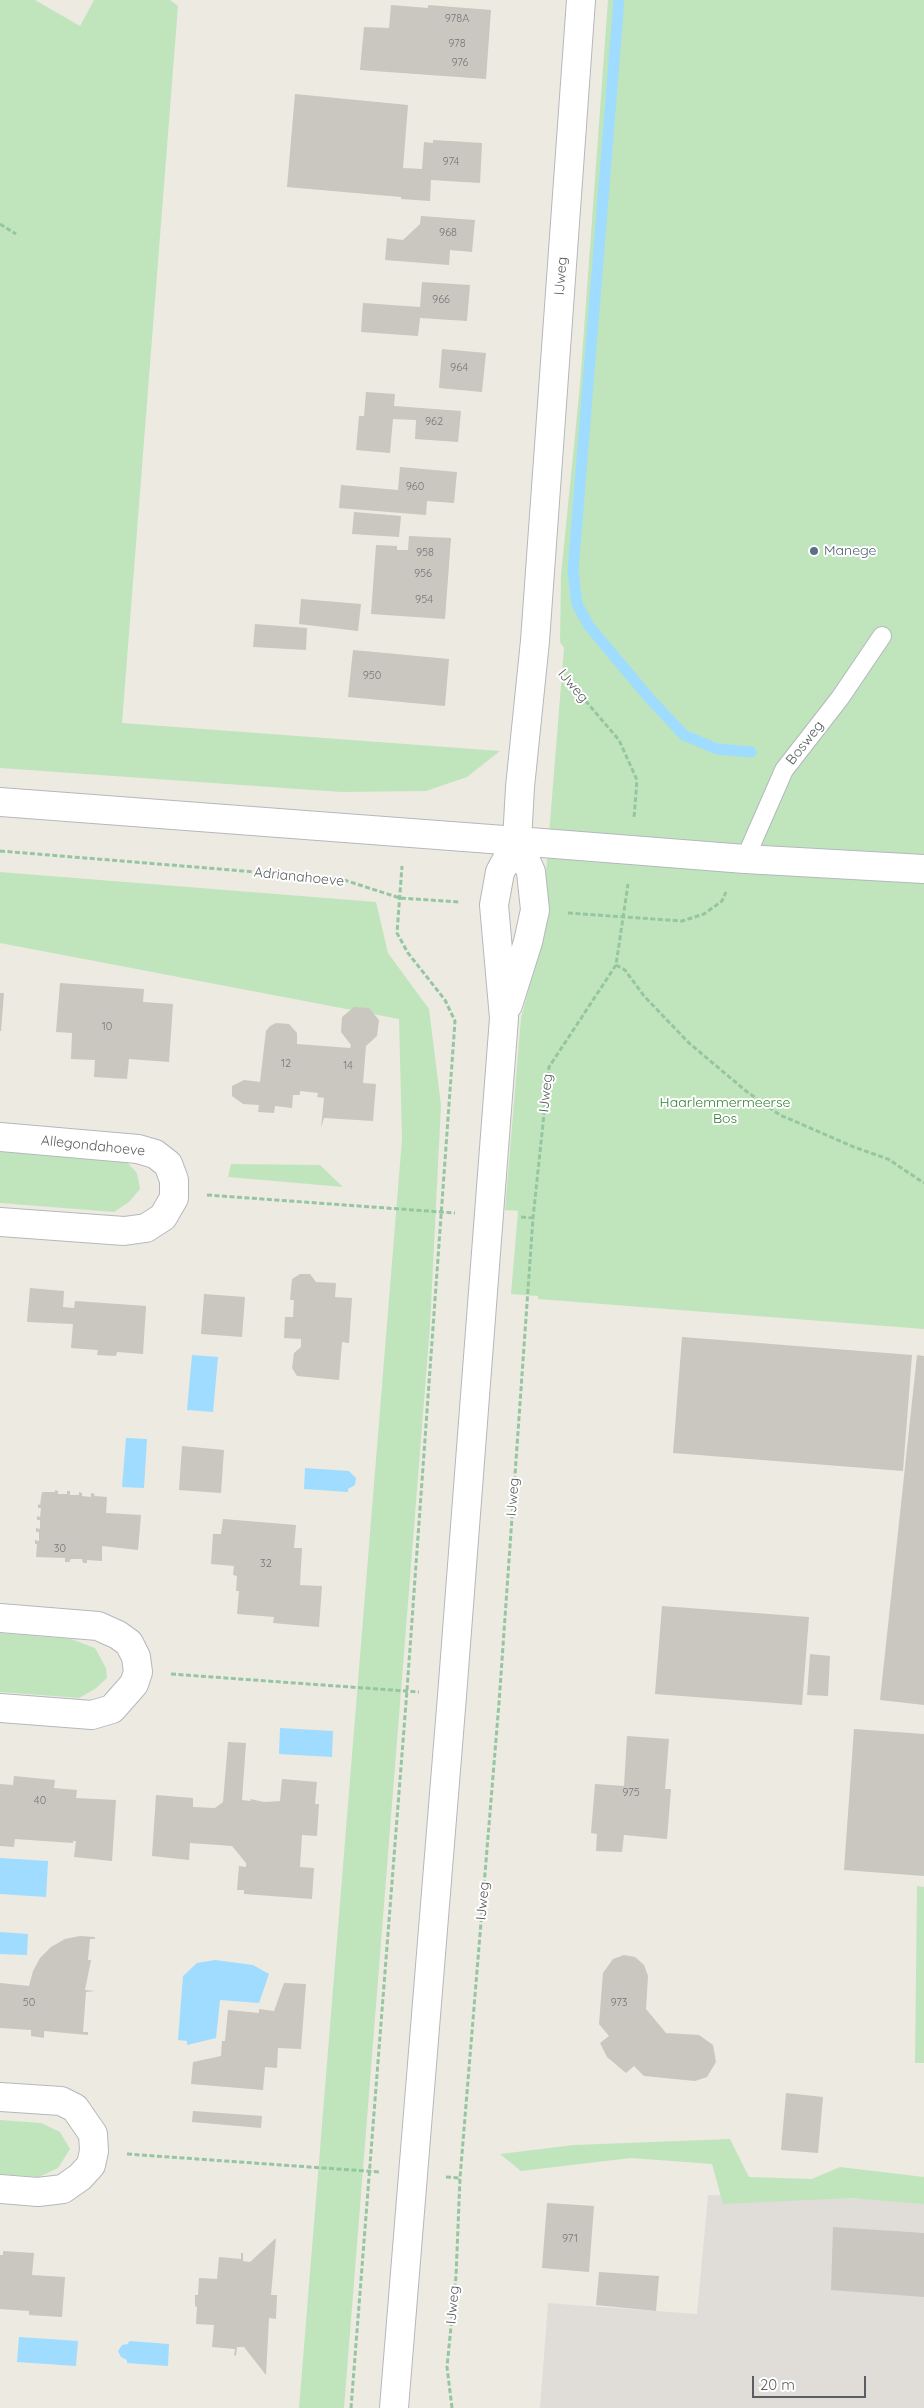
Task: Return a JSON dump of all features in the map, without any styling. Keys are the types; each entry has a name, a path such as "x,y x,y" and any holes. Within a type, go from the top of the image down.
{"street":[{"name":"IJweg","path":"394,2408 452,1696 504,1018 494,905 500,872 517,841 520,787 535,641 581,0"},
{"path":"0,802 745,859 924,869"},
{"name":"IJweg","path":"504,1018 528,942 535,910 531,872 517,841"},
{"name":"Allegondahoeve","path":"0,1137 138,1149 155,1154 168,1164 174,1180 174,1192"},
{"path":"0,1222 124,1231 146,1228 163,1217 174,1198 174,1192"},
{"path":"0,1618 98,1626 118,1635 129,1643 136,1657 138,1672 134,1684 112,1708 92,1715 0,1708"},
{"path":"0,2097 61,2101 74,2108 93,2134 94,2151 91,2165 80,2177 63,2189 38,2192 0,2189"}],"lane":[{"name":"Bosweg","path":"745,859 784,770 840,698 882,636"}],"path":[{"path":"0,224 16,234"},
{"name":"IJweg","path":"452,2408 447,2367 456,2276 460,2178 498,1703 533,1218 549,1067 616,965 632,850 637,780 619,740 535,641"},
{"path":"351,2408 455,1021 445,1000 408,953 398,933 404,833"},
{"name":"Adrianahoeve","path":"0,851 341,879 400,898 494,905"},
{"path":"535,910 682,921 704,914 722,901 745,859"},
{"path":"616,965 624,970 667,1021 689,1043 746,1091 780,1114 854,1147 888,1159 924,1183"},
{"path":"174,1192 533,1218"},
{"path":"138,1672 406,1690 452,1696"},
{"path":"94,2151 460,2178"}],"shaded area":[{"path":"708,2195 924,2200 924,2408 540,2408 548,2303 697,2314"}],"green space":[{"path":"0,0 35,0 80,26 94,0 170,0 178,6 122,723 500,751 467,777 426,791 341,792 0,768"},
{"name":"Haarlemmermeerse Bos","path":"608,0 924,0 924,1329 538,1299 538,1296 511,1294 518,1211 505,1210 521,1018 540,946 564,648 560,642 561,575 580,385"},
{"path":"0,872 376,902 388,953 429,1009 441,1105 430,1326 344,2408 299,2408 402,1139 399,1019 0,943"},
{"path":"0,1146 120,1155 137,1173 140,1189 129,1202 114,1212 0,1203"},
{"path":"231,1164 320,1165 343,1187 228,1177"},
{"path":"0,1633 71,1639 95,1648 106,1668 107,1678 95,1689 79,1698 0,1692"},
{"path":"917,1886 924,1887 924,2063 915,2063"},
{"path":"0,2120 41,2123 60,2132 70,2149 58,2168 39,2177 0,2174"},
{"path":"730,2139 749,2177 812,2179 840,2167 924,2177 924,2204 851,2198 723,2204 712,2164 631,2158 521,2171 500,2154 574,2145"}],"water":[{"path":"192,1355 218,1357 213,1412 187,1410"},
{"path":"126,1438 147,1439 144,1488 122,1487"},
{"path":"305,1468 349,1471 356,1478 355,1485 348,1489 348,1492 304,1489"},
{"path":"280,1728 333,1731 332,1757 279,1754"},
{"path":"0,1858 48,1861 46,1897 0,1894"},
{"path":"0,1932 28,1934 27,1955 0,1954"},
{"path":"215,1960 253,1965 269,1974 259,2003 220,2000 216,2038 187,2045 187,2041 178,2040 183,1976 197,1963"},
{"path":"19,2337 78,2341 76,2366 17,2362"},
{"path":"129,2341 169,2344 168,2366 127,2363 127,2360 121,2357 118,2351 122,2345 128,2344"}],"building":[{"path":"391,5 428,8 428,5 491,10 486,79 360,70 364,27 389,28"},
{"path":"295,94 408,105 403,168 422,169 424,142 433,143 433,140 482,143 480,183 431,180 430,201 287,187"},
{"path":"421,216 475,220 472,252 450,250 449,265 385,260 387,238 403,240 420,224"},
{"path":"422,282 470,285 467,321 420,318 418,336 361,332 363,303 420,307"},
{"path":"442,349 486,353 482,392 439,388"},
{"path":"366,392 395,394 394,406 461,411 458,442 415,439 416,420 393,419 390,453 356,450 359,416 364,416"},
{"path":"400,467 457,472 454,503 427,501 426,515 339,508 341,485 398,490"},
{"path":"354,512 401,516 399,537 352,534"},
{"path":"409,536 451,538 445,619 371,614 376,545 397,546 397,550 408,550"},
{"path":"301,599 361,604 358,631 299,624"},
{"path":"255,624 307,628 306,650 253,647"},
{"path":"353,650 449,659 445,706 348,697"},
{"path":"60,983 144,989 143,1002 173,1004 169,1062 129,1059 127,1079 94,1077 95,1060 71,1059 72,1033 56,1032"},
{"path":"0,993 4,993 1,1031 0,1031"},
{"path":"354,1007 369,1008 379,1020 377,1036 366,1046 363,1083 376,1084 373,1121 324,1118 321,1128 324,1098 317,1097 318,1093 300,1091 300,1095 293,1095 292,1108 275,1106 274,1113 258,1112 259,1105 243,1104 232,1096 232,1086 244,1080 260,1082 266,1031 270,1026 276,1023 289,1024 297,1033 297,1044 350,1048 351,1045 341,1032 342,1017"},
{"path":"300,1274 310,1274 316,1282 336,1283 335,1297 352,1298 349,1343 342,1342 339,1380 297,1376 292,1368 294,1353 301,1347 301,1339 284,1338 285,1317 293,1317 294,1300 290,1300 292,1279"},
{"path":"30,1288 64,1291 63,1307 74,1308 75,1301 146,1306 143,1354 117,1352 116,1356 97,1355 98,1350 71,1348 73,1324 27,1322"},
{"path":"204,1294 245,1297 242,1337 201,1334"},
{"path":"682,1337 912,1355 903,1471 673,1453"},
{"path":"917,1355 924,1356 924,1705 880,1700"},
{"path":"182,1446 224,1450 221,1493 179,1490"},
{"path":"55,1490 58,1491 58,1494 67,1494 67,1491 70,1491 70,1495 79,1495 79,1492 82,1493 82,1496 91,1497 91,1493 95,1494 94,1496 107,1497 106,1513 141,1515 138,1550 102,1546 102,1561 87,1560 87,1563 83,1563 82,1559 71,1559 69,1562 65,1562 65,1558 36,1557 37,1544 35,1544 35,1540 39,1541 39,1532 36,1532 36,1528 40,1529 40,1520 37,1520 37,1516 40,1517 41,1508 38,1508 38,1504 40,1505 42,1492 55,1492"},
{"path":"223,1519 296,1525 294,1548 302,1548 300,1585 322,1586 319,1627 273,1623 274,1617 237,1614 239,1591 236,1591 237,1576 233,1575 234,1566 211,1564 213,1534 221,1534"},
{"path":"662,1606 809,1617 802,1705 655,1694"},
{"path":"810,1654 830,1656 828,1696 807,1695"},
{"path":"854,1729 924,1734 924,1876 844,1870"},
{"path":"627,1736 669,1739 665,1789 671,1789 667,1839 624,1835 622,1852 596,1851 597,1834 591,1833 595,1784 624,1786"},
{"path":"228,1742 246,1743 242,1800 280,1801 282,1779 317,1782 315,1804 319,1804 317,1836 302,1835 300,1867 314,1868 312,1899 244,1894 244,1890 237,1890 239,1866 246,1867 246,1863 232,1846 190,1843 189,1860 152,1856 156,1795 193,1798 193,1807 215,1808 223,1802"},
{"path":"14,1776 55,1780 54,1788 77,1790 76,1798 116,1800 112,1861 74,1857 76,1841 73,1841 73,1843 15,1839 14,1847 0,1846 0,1784 13,1785"},
{"path":"80,1936 95,1937 95,1939 90,1939 88,1960 91,1960 85,1990 95,1991 86,1992 83,2032 88,2032 88,2035 44,2031 44,2038 31,2036 31,2030 0,2028 0,1983 29,1986 33,1971 40,1958 51,1947 65,1939"},
{"path":"624,1955 635,1957 644,1965 648,1976 646,2009 666,2033 699,2035 713,2045 716,2062 707,2077 695,2081 644,2076 634,2066 626,2073 607,2057 600,2043 609,2036 599,2024 603,1973 613,1959"},
{"path":"284,1983 306,1984 301,2049 278,2048 277,2068 265,2067 263,2090 191,2084 193,2062 221,2056 222,2041 225,2041 228,2010 259,2013 259,2009 274,2011"},
{"path":"786,2093 823,2097 818,2153 781,2150"},
{"path":"193,2111 262,2116 261,2128 192,2122"},
{"path":"547,2203 594,2206 589,2272 542,2268"},
{"path":"833,2227 924,2233 924,2297 831,2290"},
{"path":"276,2238 271,2295 277,2295 276,2319 269,2318 266,2375 244,2347 237,2347 236,2356 234,2355 235,2349 212,2347 214,2325 196,2324 197,2307 195,2306 195,2295 198,2295 199,2278 217,2279 219,2257 241,2259 241,2253 243,2253 243,2261 250,2262"},
{"path":"3,2251 34,2253 32,2275 65,2277 62,2317 29,2315 29,2311 0,2309 0,2255 3,2255"},
{"path":"599,2272 659,2276 656,2311 596,2305"}],"waterway":[{"path":"619,0 573,571 577,604 589,626 650,699 684,735 717,749 751,752"}],"place":[{"name":"Manege","path":"814,551"}]}
